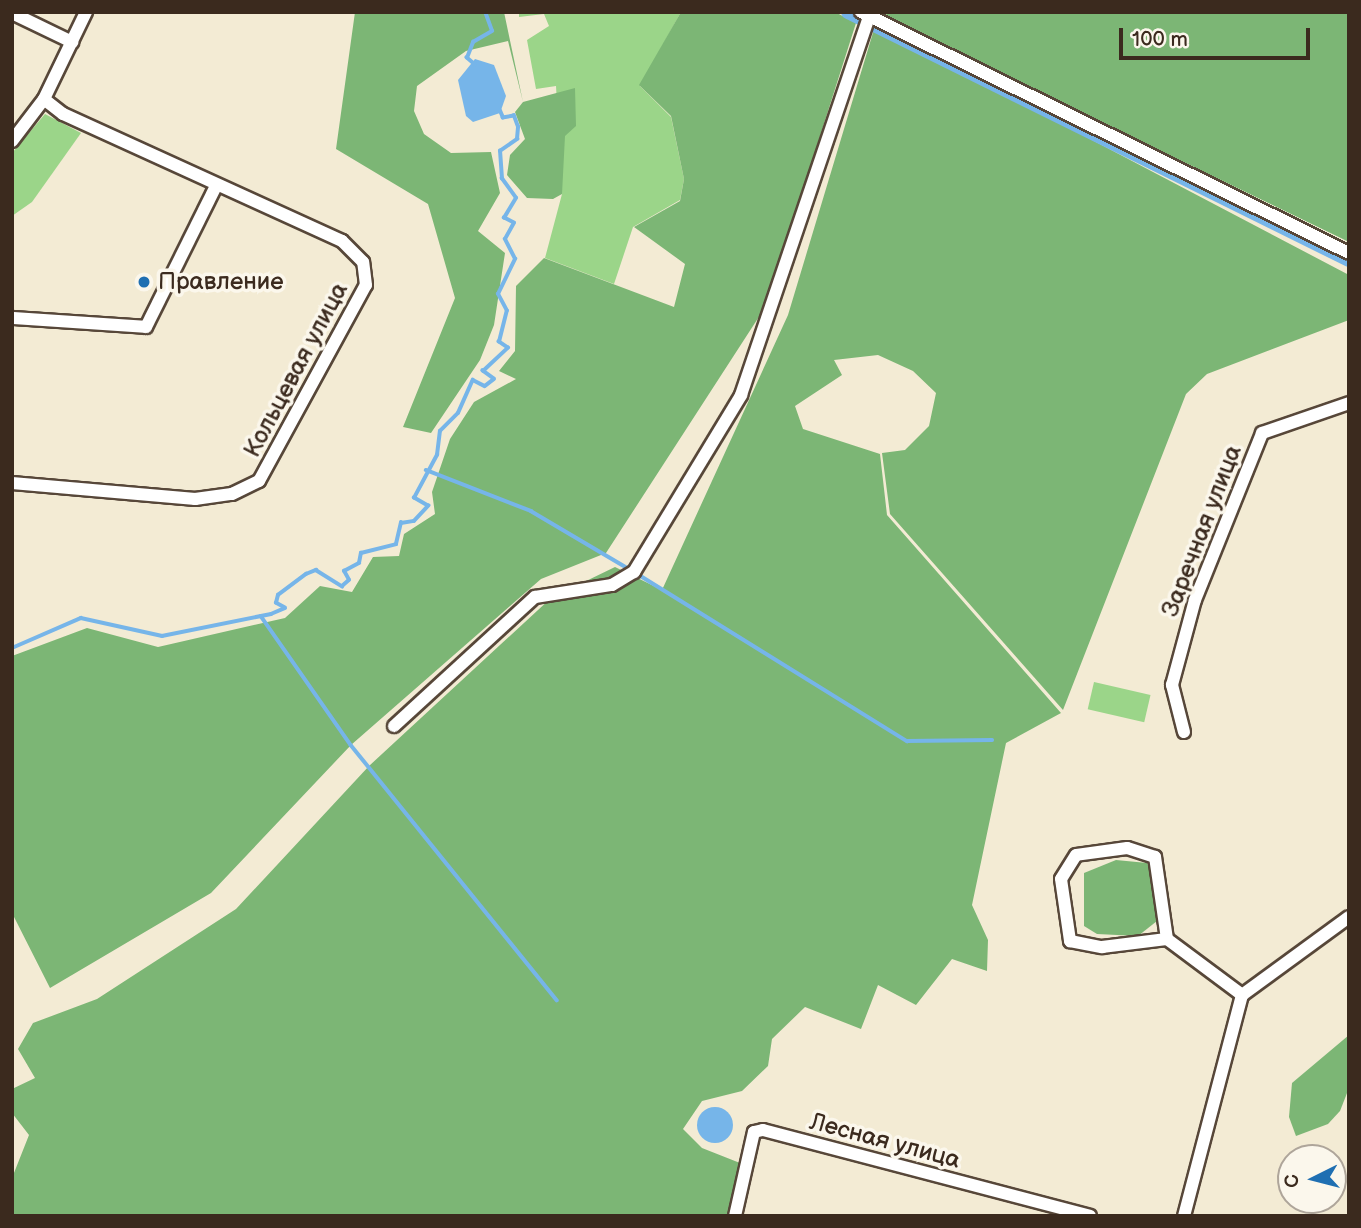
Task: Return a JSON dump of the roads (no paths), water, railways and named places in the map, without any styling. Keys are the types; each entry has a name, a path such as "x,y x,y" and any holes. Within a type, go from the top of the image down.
{"street":[{"path":"12,141 44,99 86,12"},
{"path":"12,13 72,42"},
{"path":"394,726 535,597 612,585 634,572 741,395 865,14 1349,253"},
{"name":"Кольцевая улица","path":"12,482 215,499 259,481 279,454 366,274 342,241 216,186 44,99"},
{"path":"12,318 146,327 216,186"},
{"name":"Заречная улица","path":"1184,732 1171,685 1195,600 1262,433 1349,404"},
{"path":"1167,939 1155,857 1127,848 1076,855 1061,879 1070,941 1102,947 1167,939 1242,995"},
{"path":"1184,1216 1242,995 1349,917"},
{"name":"Лесная улица","path":"735,1216 754,1132 763,1130 1090,1216"}],"water":[{"path":"475,59 494,65 506,96 500,113 473,122 466,116 458,80"},
{"path":"715,1107 728,1112 733,1125 728,1138 715,1143 702,1138 697,1125 702,1112"}],"waterway":[{"path":"475,65 467,58 473,42 492,31 485,12"},
{"path":"848,12 1349,260"},
{"path":"12,648 81,618 162,636 271,614 285,608 276,603 278,595 306,574 316,570 342,586 349,580 344,571 359,563 361,553 396,544 401,523 414,521 428,506 414,498 437,455 440,431 458,413 473,380 485,386 494,379 483,371 508,348 499,342 507,311 498,294 515,259 505,239 514,223 504,218 516,198 502,179 500,151 517,139 518,127 514,116 503,118 500,111"},
{"path":"426,470 531,511 629,569"},
{"path":"636,573 907,741 992,740"},
{"path":"261,616 351,745 557,1000"}],"place":[{"name":"Правление","path":"144,282"}]}
